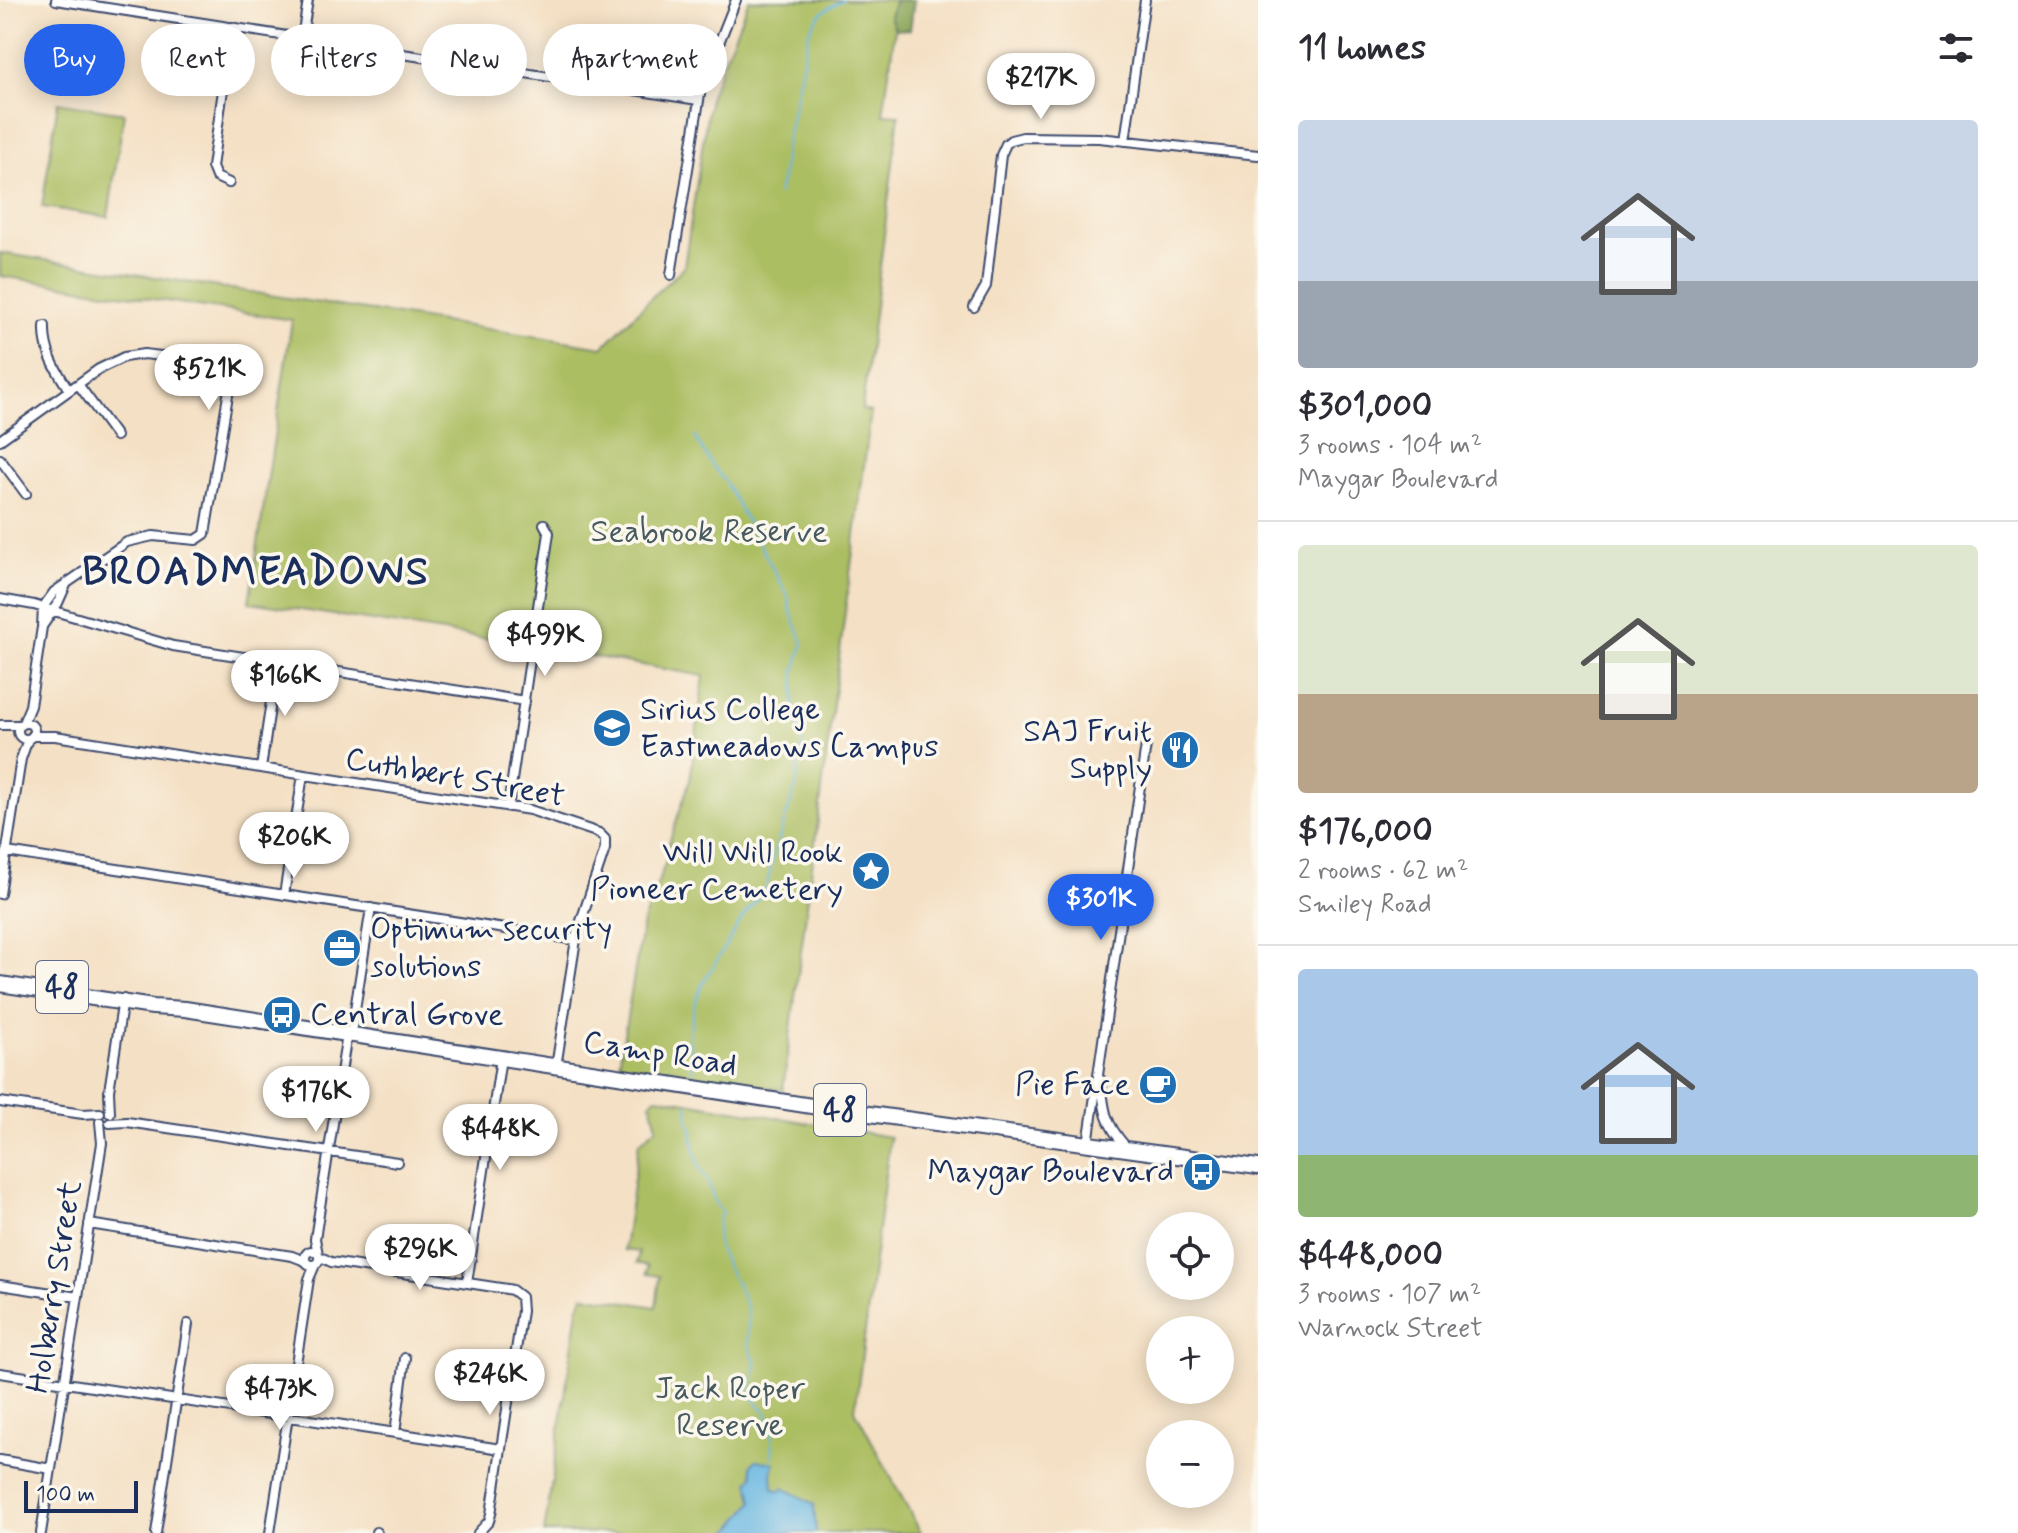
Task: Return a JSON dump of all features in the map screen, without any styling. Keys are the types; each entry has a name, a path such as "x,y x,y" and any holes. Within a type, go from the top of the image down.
{"main road":[{"name":"Camp Road","path":"0,977 123,1000"},
{"name":"Camp Road","path":"0,984 185,1009 556,1067 633,1073 938,1124 1258,1167"}],"street":[{"path":"56,0 212,24"},
{"path":"304,24 308,0"},
{"path":"671,275 698,100 736,0"},
{"path":"1125,141 1145,0"},
{"path":"405,54 698,100"},
{"path":"222,96 212,167 216,177 229,183"},
{"path":"974,307 986,286 1001,155 1011,140 1023,137 1090,138 1258,155"},
{"path":"45,326 47,351 69,390"},
{"path":"0,440 69,390 124,357 144,354 222,365 230,377 205,534 196,540 161,536 127,542 54,592 43,607 0,894"},
{"path":"78,384 116,436"},
{"path":"0,459 26,494"},
{"path":"508,807 549,533 544,524"},
{"path":"42,627 66,584"},
{"path":"0,599 43,607 173,646 525,701"},
{"path":"261,768 277,662"},
{"name":"Cuthbert Street","path":"0,725 508,807 547,815 594,831 605,839 604,855 576,940"},
{"path":"1088,1144 1146,745"},
{"path":"284,895 303,775"},
{"path":"7,852 576,940 556,1067"},
{"path":"270,1533 315,1239 371,908"},
{"name":"Holberry Street","path":"41,1533 123,1000"},
{"path":"467,1283 501,1058"},
{"path":"1100,1067 1109,1124 1127,1148"},
{"path":"0,1102 397,1162"},
{"path":"89,1224 512,1290 521,1297 522,1311 491,1514 478,1533"},
{"path":"0,1285 78,1297"},
{"path":"156,1533 188,1324"},
{"path":"395,1433 405,1358"},
{"path":"0,1373 501,1449"},
{"path":"0,1460 51,1469"}],"green space":[{"name":"Seabrook Reserve","path":"749,0 895,0 890,16 895,29 883,114 899,115 862,410 871,412 783,1090 619,1064 643,922 668,856 668,846 690,780 704,676 249,602 292,320 0,276 0,253 603,347 684,267 710,96 727,96 727,54"},
{"path":"895,0 914,0 910,30 895,29 890,17"},
{"path":"58,102 124,113 108,217 42,207"},
{"name":"Jack Roper Reserve","path":"658,1097 890,1137 855,1410 921,1533 544,1533 578,1309 583,1295 656,1307 660,1276 647,1274 648,1266 637,1263 639,1252 624,1250 639,1143 657,1127 651,1103"}],"water":[{"path":"756,1460 774,1463 773,1488 780,1491 784,1488 814,1504 816,1533 728,1533 753,1502 749,1481 753,1476 751,1465"}],"waterway":[{"path":"778,194 809,32 823,12 843,0"},
{"path":"692,1071 689,1034 702,985 743,917 766,889 796,786 802,742 794,707 795,671 803,644 788,596 725,482 695,437"},
{"path":"688,1105 699,1166 722,1212 718,1227 720,1252 747,1310 748,1342 756,1364 751,1391 769,1419 771,1463"}],"place":[{"name":"Sirius College Eastmeadows Campus","path":"612,728"},
{"name":"SAJ Fruit Supply","path":"1180,750"},
{"name":"Will Will Rook Pioneer Cemetery","path":"871,871"},
{"name":"Optimum security solutions","path":"342,948"},
{"name":"Central Grove","path":"282,1015"},
{"name":"Pie Face","path":"1158,1085"},
{"name":"Maygar Boulevard","path":"1202,1172"}],"district":[{"name":"BROADMEADOWS","path":"256,573"}]}
